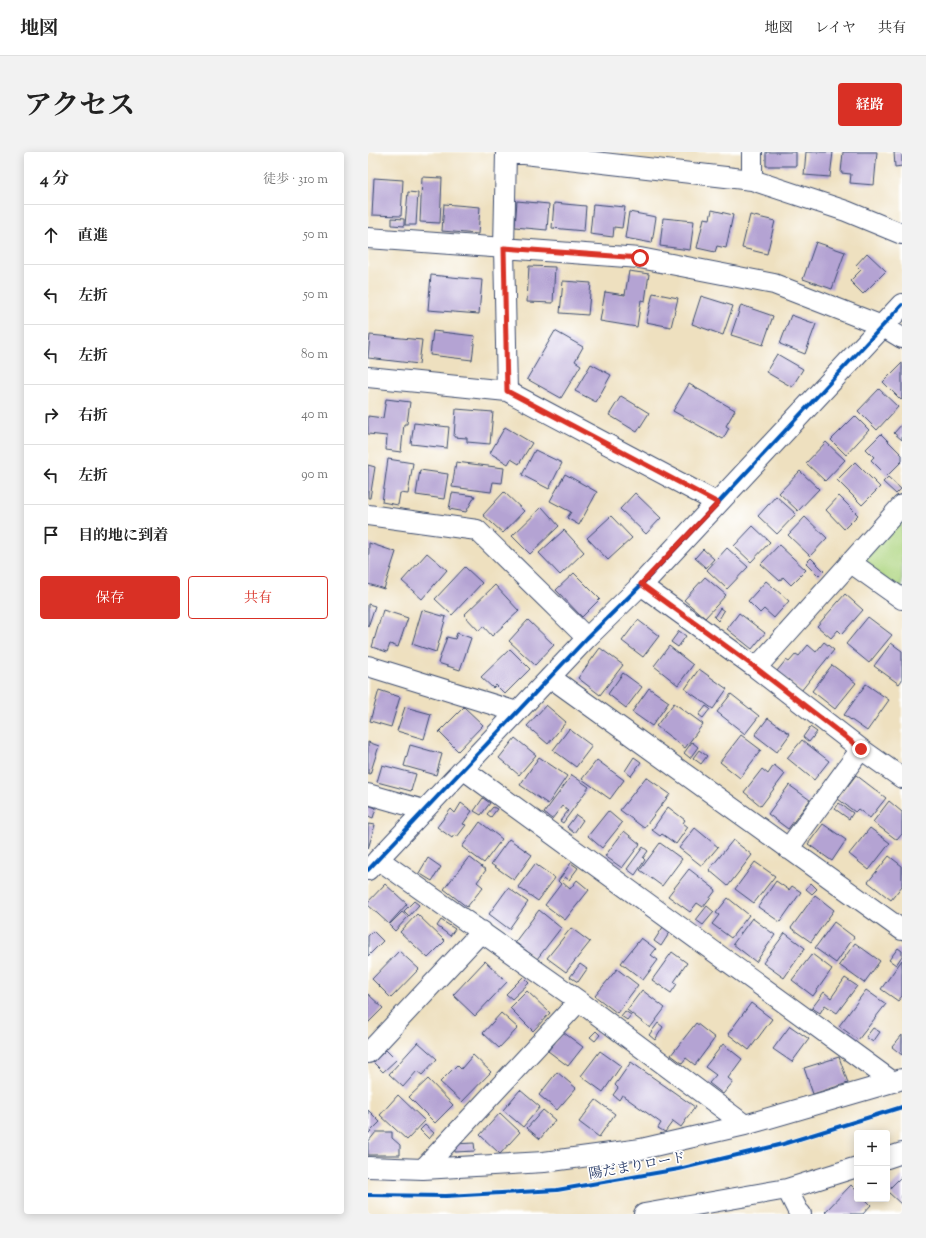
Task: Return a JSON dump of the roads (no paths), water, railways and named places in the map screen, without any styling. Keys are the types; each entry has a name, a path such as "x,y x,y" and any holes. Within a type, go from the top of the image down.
{"street":[{"path":"507,391 504,248 507,152 752,180 846,211 902,234"},
{"path":"752,152 752,180"},
{"path":"368,238 640,258 774,284 882,326 902,338"},
{"path":"745,1125 580,1001 482,931 373,864 550,676 718,503 902,305"},
{"path":"368,377 507,391 718,503"},
{"path":"756,668 902,505"},
{"path":"368,515 477,530 587,638"},
{"path":"850,562 902,599"},
{"path":"641,584 902,778"},
{"path":"368,666 517,712"},
{"path":"550,676 902,930"},
{"path":"788,848 861,749"},
{"path":"463,769 897,1080"},
{"path":"368,794 424,810"},
{"path":"368,1053 482,931"},
{"path":"424,1169 580,1001"},
{"path":"368,1167 424,1169 544,1162 641,1149 745,1125 897,1080"},
{"path":"890,1157 902,1153"},
{"path":"644,1214 787,1189 854,1168"},
{"path":"787,1189 801,1214"}]}
